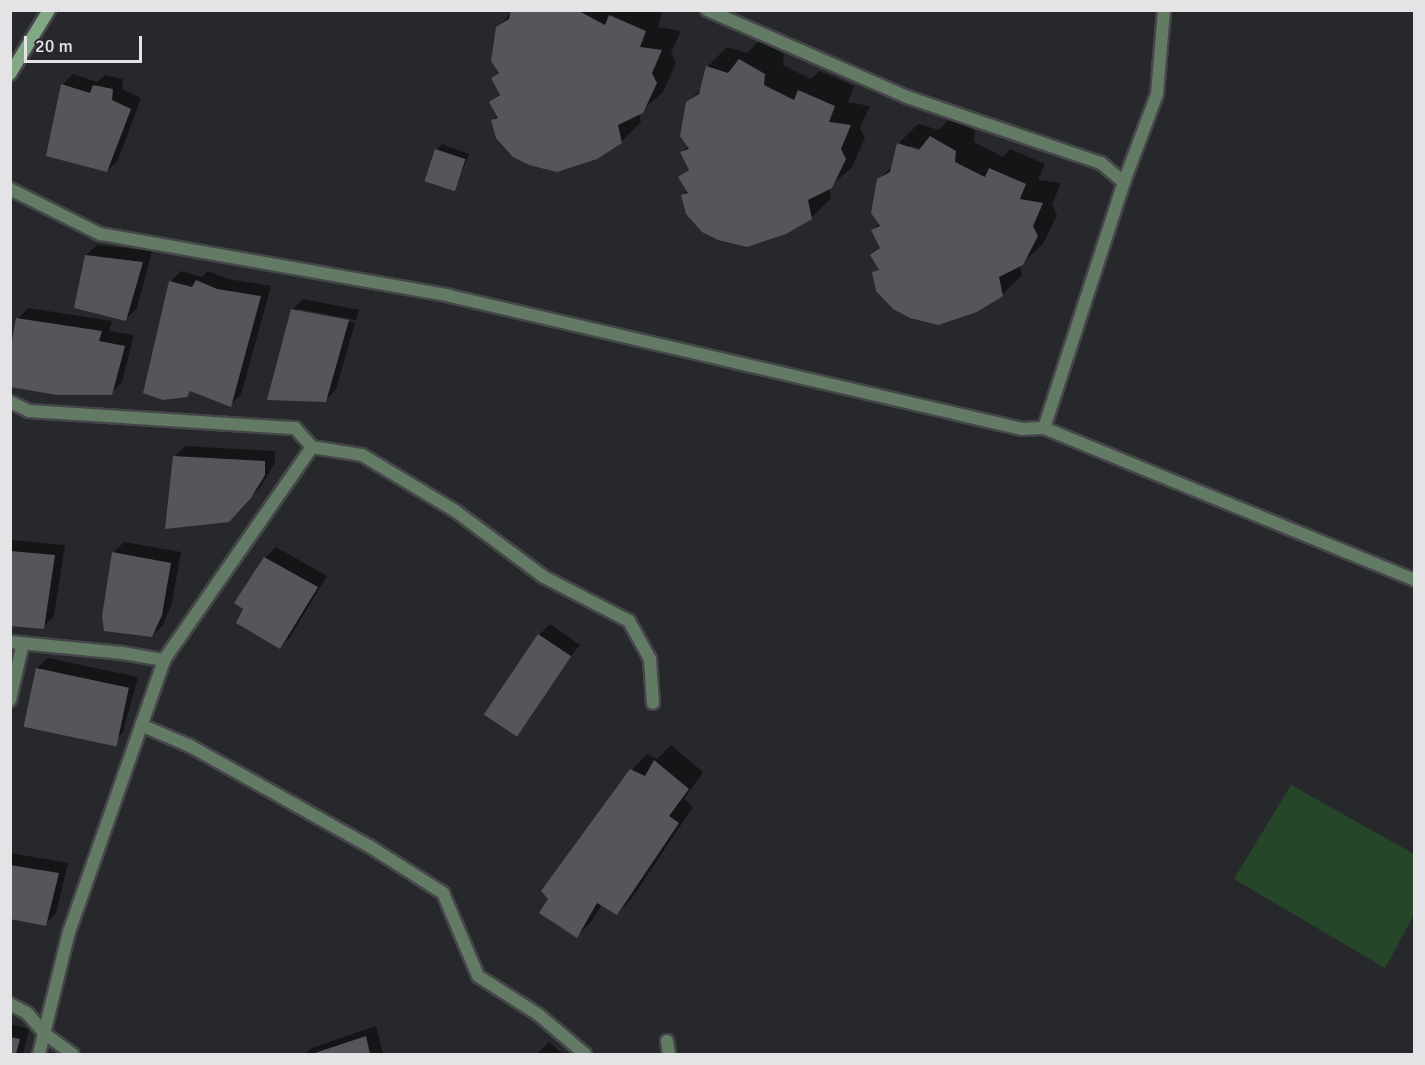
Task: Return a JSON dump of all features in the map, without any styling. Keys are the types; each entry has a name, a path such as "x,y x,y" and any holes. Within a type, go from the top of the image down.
{"street":[{"path":"10,74 49,10"},
{"path":"707,10 907,97 1101,163 1124,182"},
{"path":"1044,428 1124,182 1157,94 1164,10"},
{"path":"10,189 100,234 450,296 1022,429 1044,428 1414,580"},
{"path":"10,402 29,411 295,428 312,447 362,455 454,510 544,577 629,621 650,659 653,703"},
{"path":"39,1054 69,932 164,660 312,447"},
{"path":"10,700 17,642 122,653 164,660"},
{"path":"141,725 190,746 369,846 443,893 478,976 538,1015 585,1054"},
{"path":"10,1004 27,1012 45,1034 73,1054"},
{"path":"667,1041 669,1054"}],"green space":[{"path":"1291,785 1414,854 1414,915 1385,968 1234,879"}],"building":[{"path":"511,10 577,10 605,25 609,15 646,31 640,47 662,50 652,73 657,83 643,113 618,125 622,143 597,159 557,172 529,165 513,157 496,138 491,120 498,118 489,102 500,95 491,78 499,73 491,61 496,27 509,19"},
{"path":"739,59 765,74 764,85 794,100 798,90 835,106 829,122 851,125 841,149 846,159 832,188 808,200 812,219 786,234 747,247 718,240 702,232 686,214 681,195 688,193 678,177 689,170 680,152 689,149 680,136 686,102 699,94 706,66 728,73"},
{"path":"61,84 90,93 93,85 113,89 112,100 131,109 107,172 46,156"},
{"path":"930,136 956,151 955,162 985,177 989,168 1026,184 1020,199 1043,203 1033,226 1038,236 1023,265 999,277 1003,296 977,312 938,325 910,318 893,309 876,291 872,272 879,270 870,255 880,248 871,230 880,226 871,213 877,179 890,172 897,143 919,150"},
{"path":"435,149 465,159 455,191 424,181"},
{"path":"85,255 143,262 126,321 74,308"},
{"path":"196,280 217,289 261,296 231,407 190,391 187,397 163,400 143,393 169,281 192,287"},
{"path":"291,309 349,320 326,402 267,400"},
{"path":"16,318 102,331 99,341 125,346 112,395 57,395 10,387 10,352"},
{"path":"173,456 265,461 265,475 251,498 229,522 165,529"},
{"path":"10,551 55,555 44,629 10,626"},
{"path":"112,552 171,563 162,615 152,637 104,631 102,616"},
{"path":"264,557 318,587 280,649 236,623 243,609 234,603"},
{"path":"538,634 571,656 517,737 484,714"},
{"path":"36,668 129,688 116,746 24,727"},
{"path":"654,760 689,789 669,816 679,823 617,915 597,903 577,938 539,913 548,899 541,891 630,769 645,776"},
{"path":"10,865 59,873 46,926 10,919"},
{"path":"366,1036 370,1054 312,1054"},
{"path":"10,1037 20,1039 16,1054 10,1054"}]}
